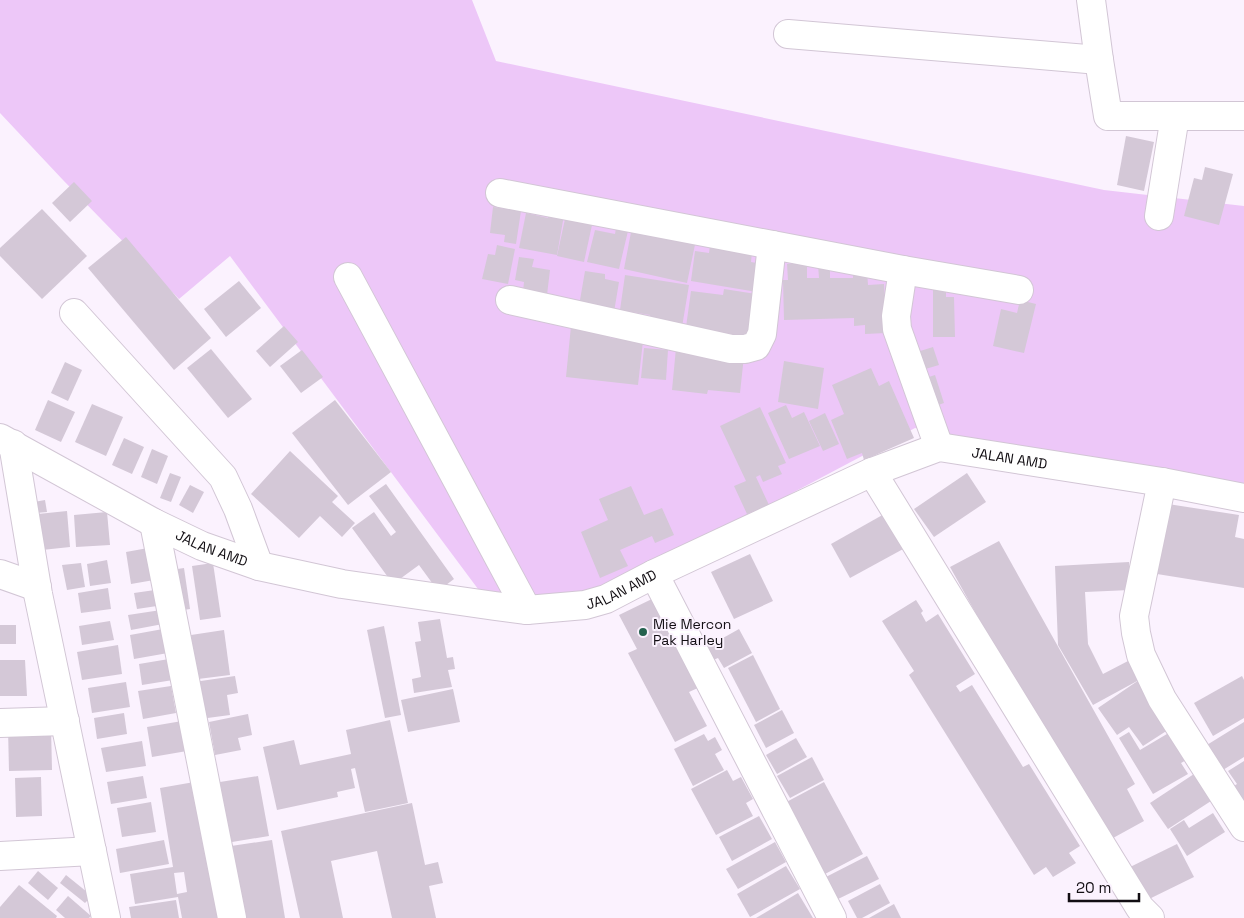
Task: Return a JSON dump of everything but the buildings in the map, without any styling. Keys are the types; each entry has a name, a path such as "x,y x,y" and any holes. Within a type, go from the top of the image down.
{"street":[{"path":"1091,0 1108,116 1244,116"},
{"path":"788,34 1099,60"},
{"path":"1159,216 1175,116"},
{"path":"500,193 903,270 1019,290"},
{"path":"510,300 730,349 745,349 756,346 762,334 772,245"},
{"path":"903,270 896,316 897,329 939,447"},
{"path":"348,277 527,610"},
{"path":"74,313 223,477 238,509 259,566"},
{"path":"6,441 106,918"},
{"name":"JALAN AMD","path":"6,441 154,522 202,546 259,566 342,584 527,610 566,607 606,599 654,574 872,472 939,447 1162,482 1244,498"},
{"path":"872,472 1140,908 1150,918"},
{"path":"1162,482 1134,616 1141,655 1162,699 1244,827"},
{"path":"154,522 232,918"},
{"path":"0,574 37,590"},
{"path":"654,574 832,918"},
{"path":"0,596 37,590"},
{"path":"0,723 65,721"},
{"path":"0,856 92,851"}],"shaded area":[{"path":"0,0 472,0 496,61 1104,190 1244,206 1244,487 915,428 698,543 566,603 481,593 230,256 179,299 0,113"}],"place":[{"name":"Mie Mercon Pak Harley","path":"643,632"}]}
